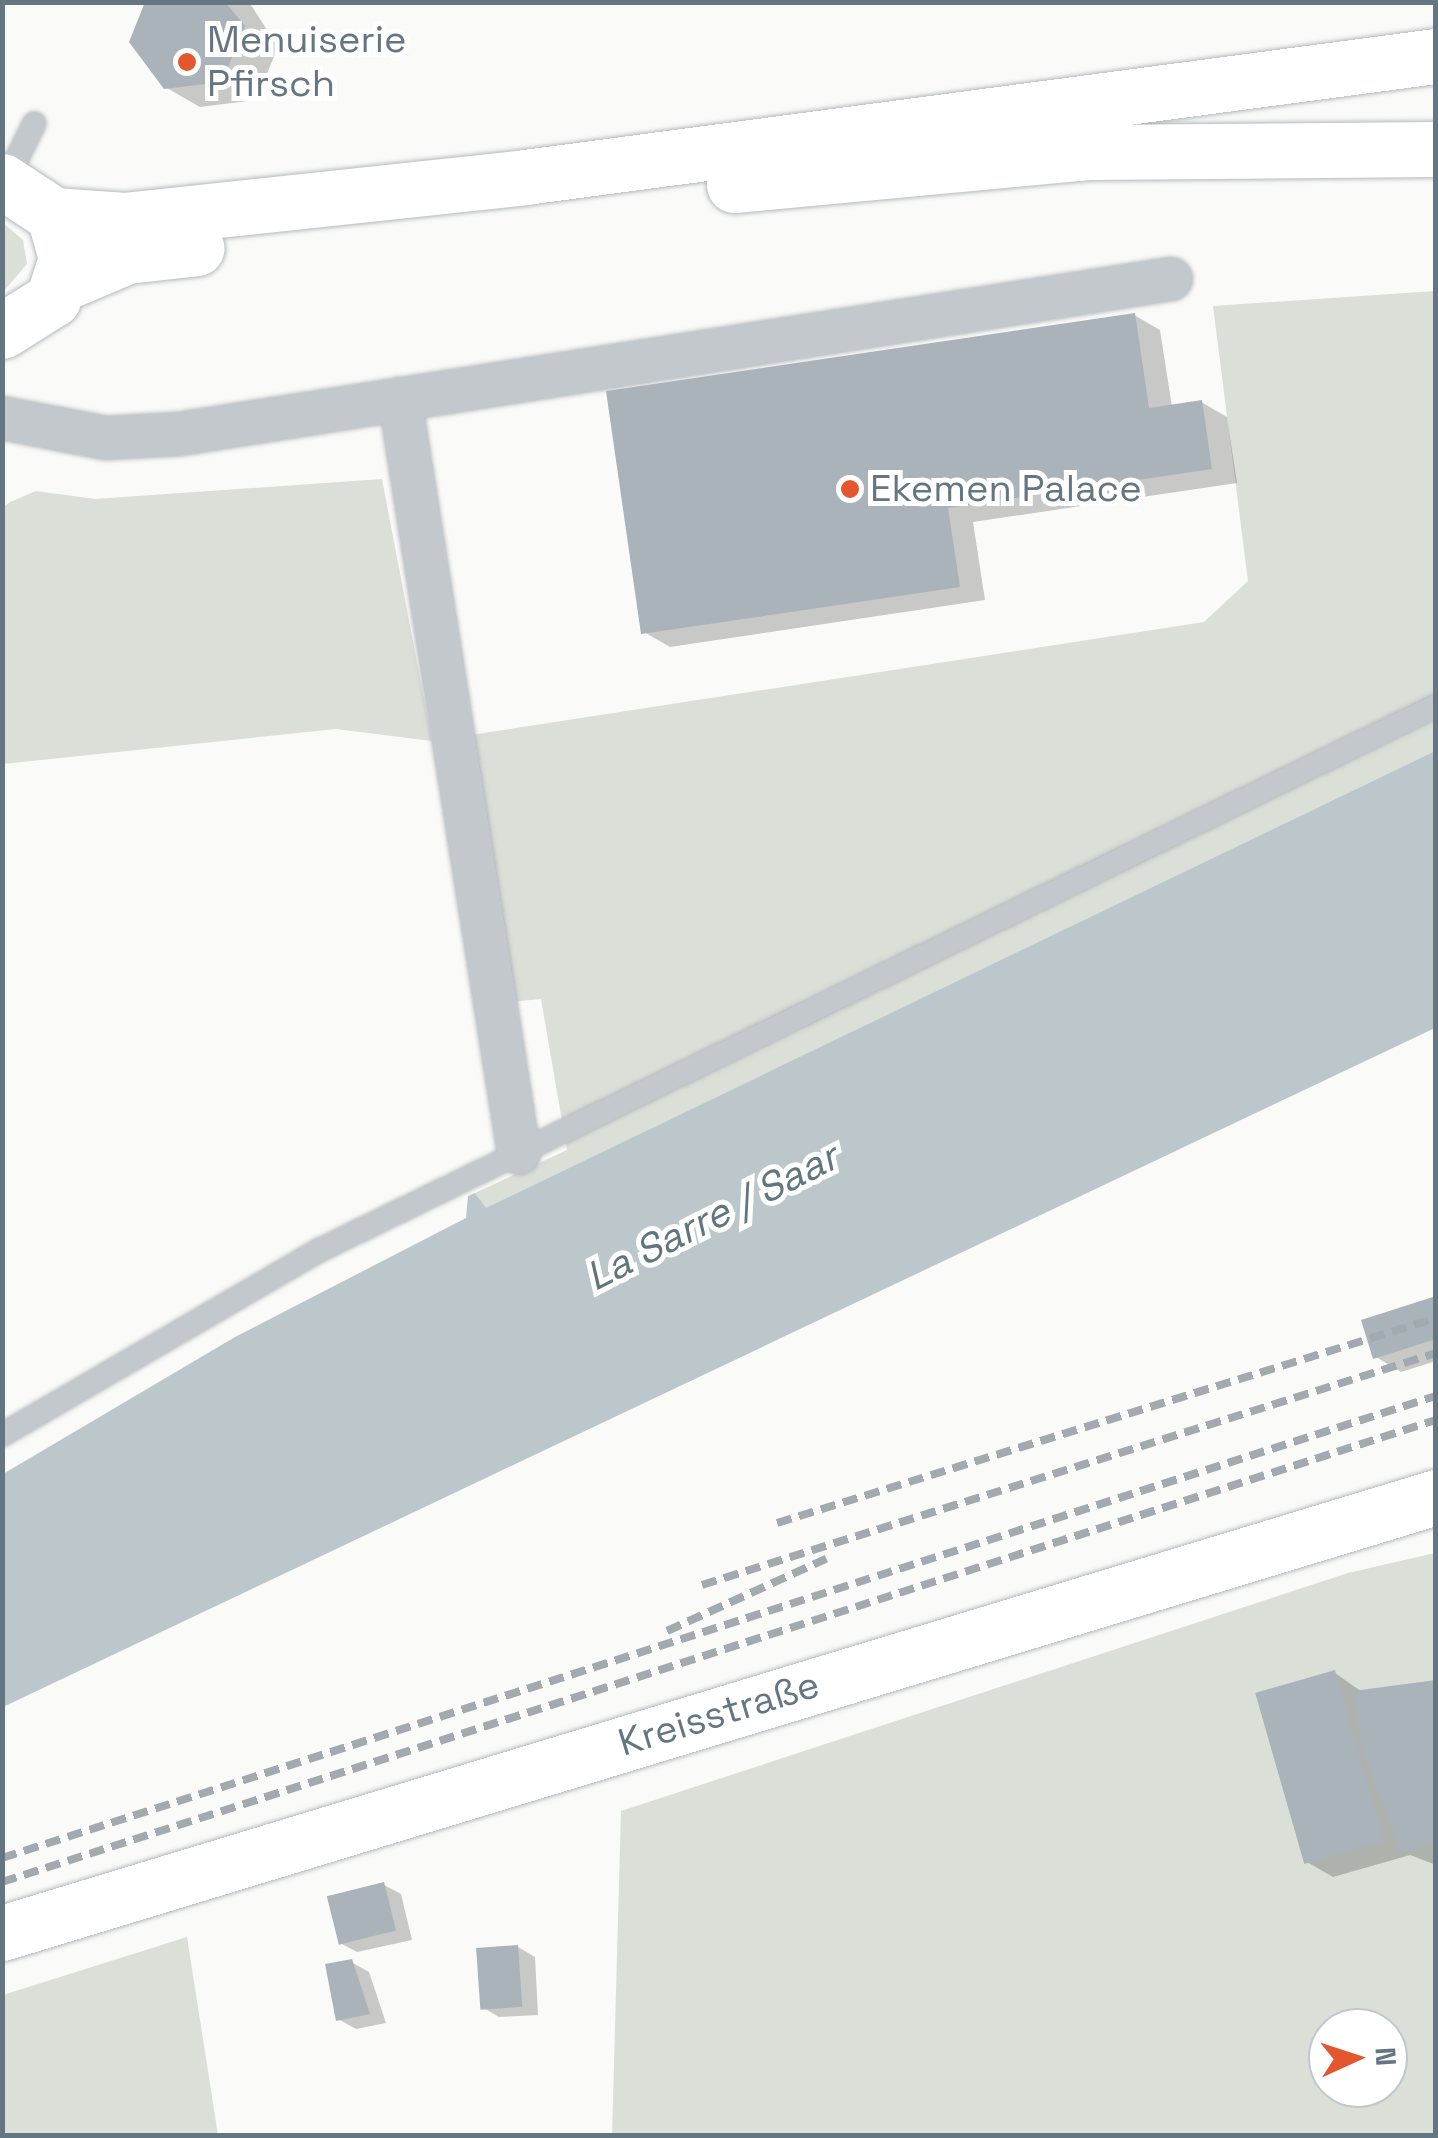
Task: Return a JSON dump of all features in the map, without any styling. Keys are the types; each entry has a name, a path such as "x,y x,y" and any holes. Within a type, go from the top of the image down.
{"main road":[{"path":"4,181 54,215 125,220 525,177 1436,56"},
{"path":"61,284 127,256 944,161 1436,149"},
{"path":"2,331 38,315 61,284 66,258 54,215"},
{"name":"Kreisstraße","path":"2,1933 1436,1497"}],"street":[{"path":"2,418 142,436 1171,279"},
{"path":"400,398 519,1153"}],"lane":[{"path":"4,181 34,124"},
{"path":"2,1435 255,1285 1436,706"}],"shaded area":[{"path":"3,223 23,240 27,264 3,292"},
{"path":"1435,291 1435,751 485,1209 475,1193 567,1150 541,999 510,1002 471,735 1204,622 1248,581 1213,306"},
{"path":"382,479 432,741 336,729 3,764 2,508 36,491 95,499"},
{"path":"1435,1553 1435,2135 612,2136 621,1811 1348,1573"},
{"path":"187,1937 218,2135 3,2135 3,1995"}],"water":[{"name":"La Sarre / Saar","path":"1435,751 1435,1028 3,1707 3,1474 235,1337 466,1218 468,1196 475,1193 486,1208"}],"building":[{"name":"Menuiserie Pfirsch","path":"145,2 225,2 245,26 222,82 164,89 129,42"},
{"name":"Ekemen Palace","path":"1135,313 1149,408 1202,400 1212,469 948,508 960,587 641,634 606,391"},
{"path":"1436,1296 1436,1339 1373,1359 1361,1320"},
{"path":"1335,1670 1384,1841 1304,1864 1255,1693"},
{"path":"1436,1680 1436,1844 1401,1853 1362,1749 1353,1691"},
{"path":"384,1882 396,1931 339,1945 327,1896"},
{"path":"518,1945 522,2007 480,2010 476,1948"},
{"path":"352,1959 370,2014 336,2021 325,1964"}],"railway":[{"path":"777,1523 1436,1318"},
{"path":"702,1585 1436,1353"},
{"path":"2,1858 1436,1396"},
{"path":"2,1882 1436,1420"},
{"path":"667,1631 826,1559"}],"place":[{"name":"Menuiserie Pfirsch","path":"187,62"},
{"name":"Ekemen Palace","path":"850,489"}]}
